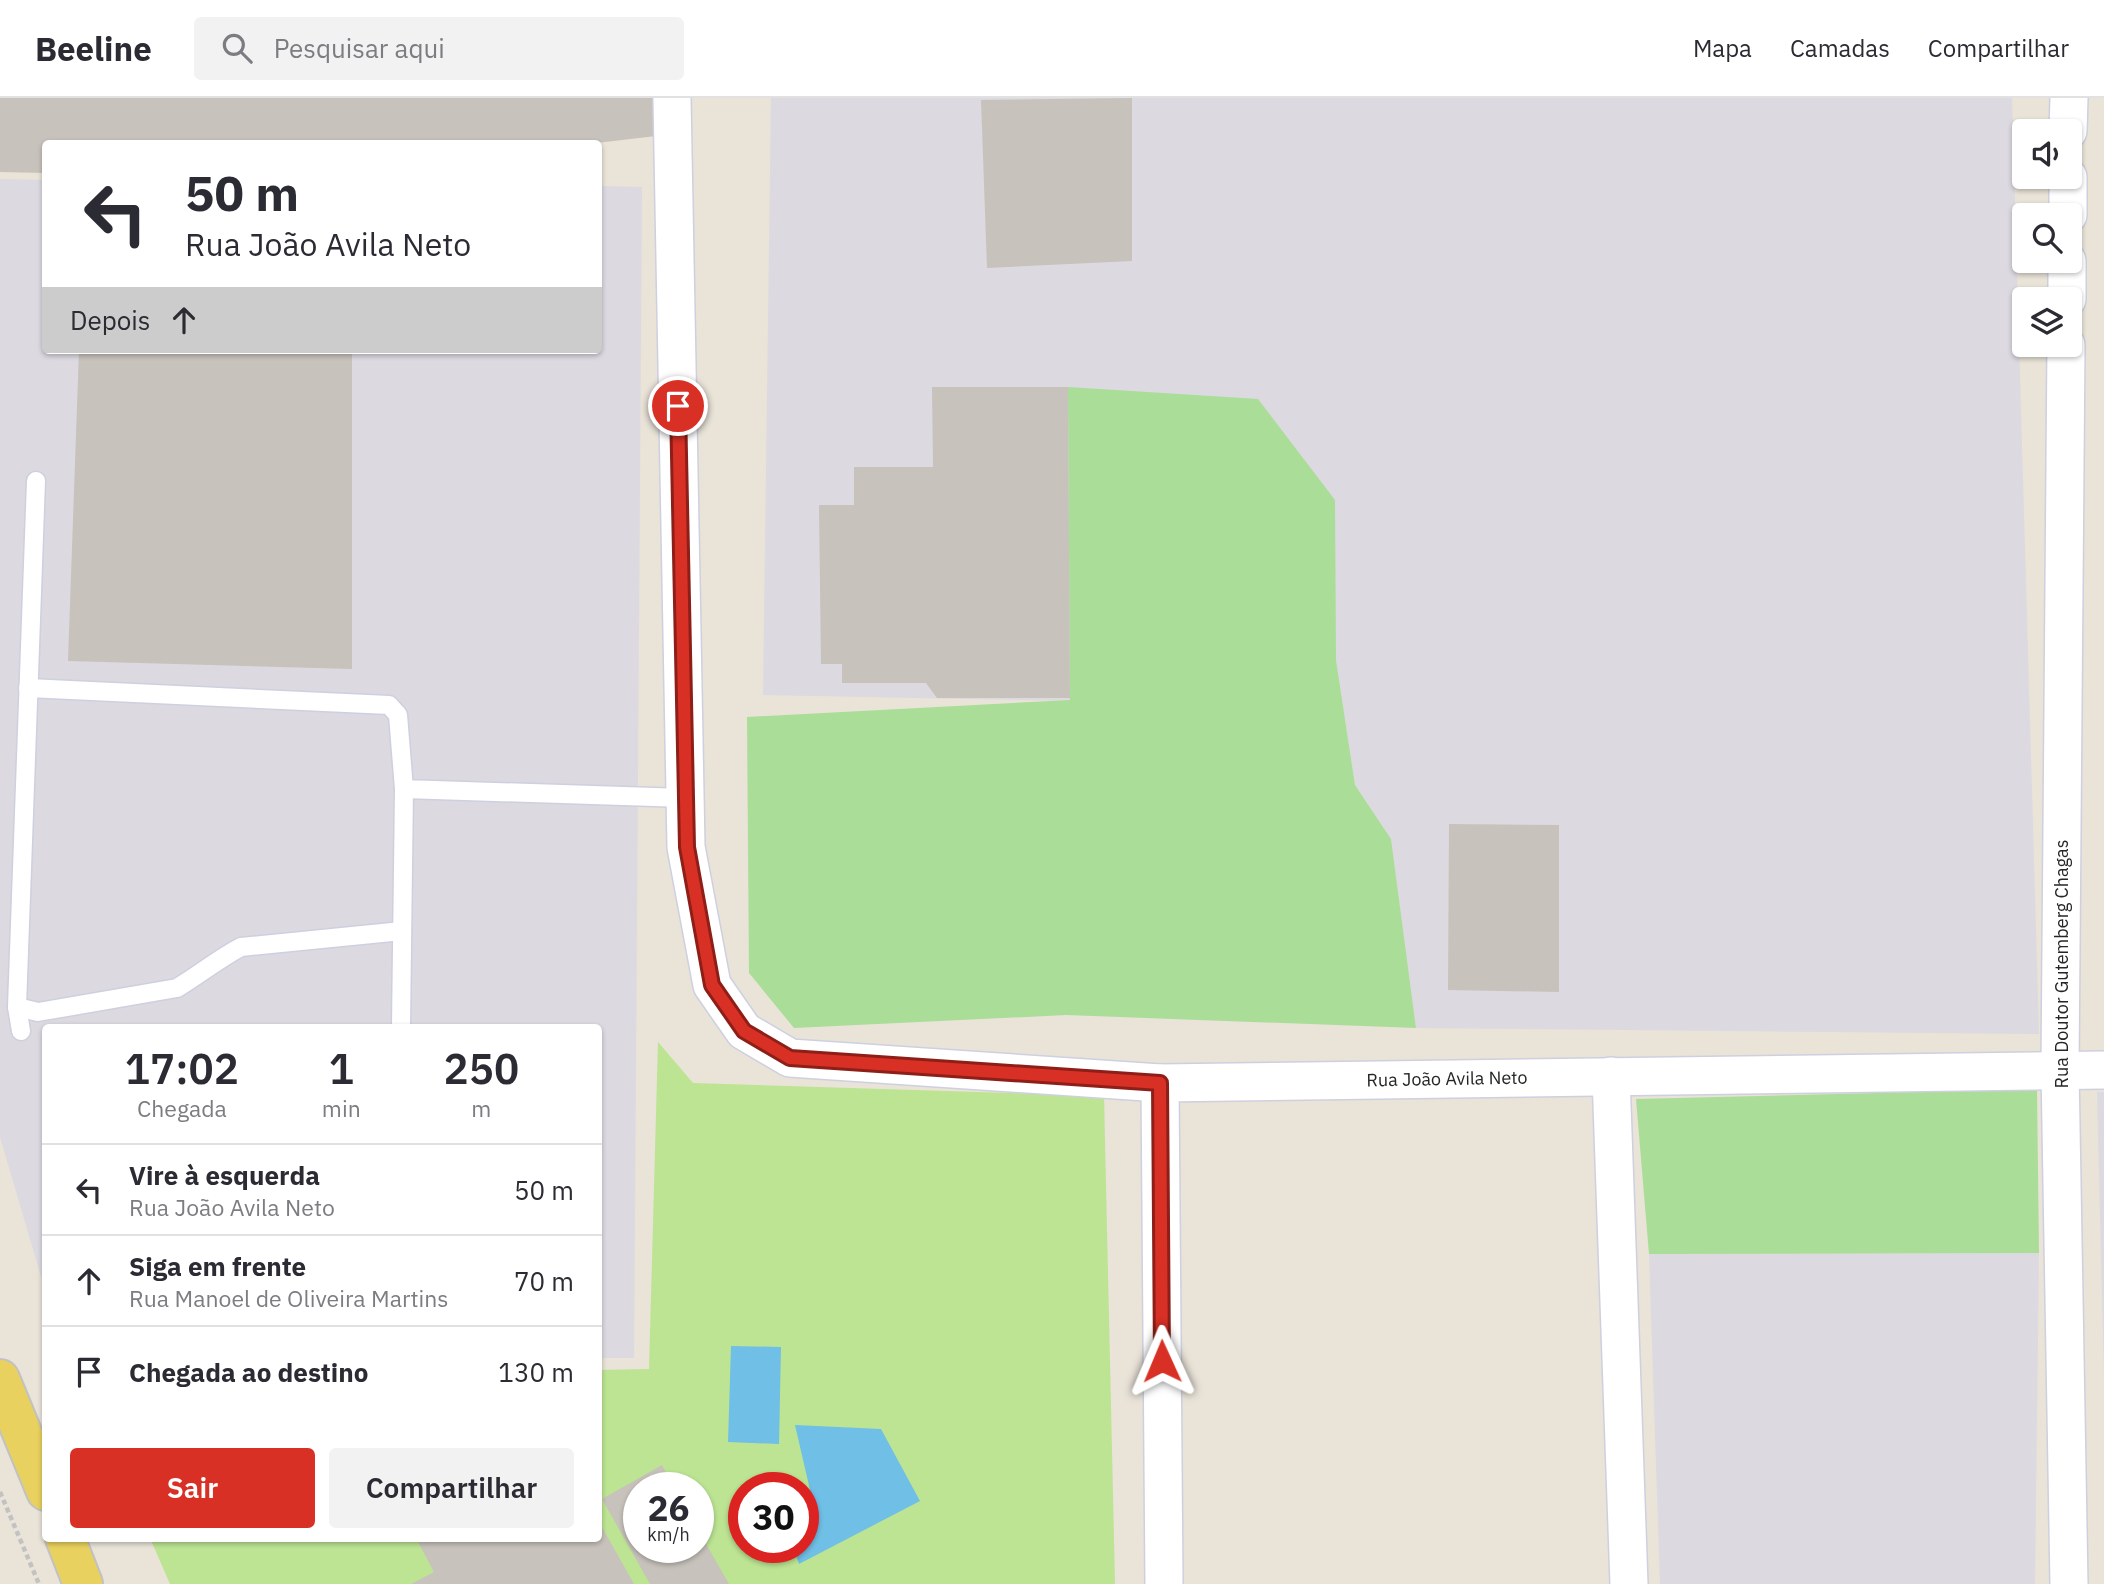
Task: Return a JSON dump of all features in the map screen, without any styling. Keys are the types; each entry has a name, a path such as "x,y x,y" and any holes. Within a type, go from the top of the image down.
{"main road":[{"path":"0,1379 42,1481"},
{"path":"67,1542 83,1584"}],"street":[{"path":"672,98 685,798"},
{"path":"2068,119 2069,98"},
{"name":"Rua Doutor Gutemberg Chagas","path":"2067,357 2060,1069 2069,1584"},
{"name":"Rua João Avila Neto","path":"685,798 687,847 712,985 744,1031 790,1058 1160,1083 2104,1070"},
{"path":"1611,1076 1629,1584"},
{"path":"1160,1083 1164,1584"}],"lane":[{"path":"36,481 17,1007 21,1031 38,1013"},
{"path":"28,688 389,705 398,715 404,789 401,1024"},
{"path":"404,789 685,798"},
{"path":"17,1007 38,1013 177,988 195,978 218,959 241,947 402,931"}],"path":[{"path":"0,1492 39,1584"}],"shaded area":[{"path":"771,98 2012,98 2012,189 2015,189 2015,203 2012,203 2012,273 2017,273 2017,287 2012,287 2012,357 2019,357 2039,1034 1416,1028 1391,839 1355,785 1336,660 1070,698 1070,701 763,695"},
{"path":"0,179 42,180 42,354 602,354 602,186 642,187 634,1358 602,1358 602,1024 42,1024 42,1280 0,1137"},
{"path":"2097,1092 2104,1092 2104,1375"},
{"path":"2039,1253 2035,1584 1660,1584 1649,1254"}],"green space":[{"path":"1068,387 1258,399 1335,500 1336,660 1355,785 1391,839 1416,1028 1066,1015 794,1028 749,973 747,717 1070,700"},
{"path":"658,1042 693,1083 1104,1096 1115,1584 170,1584 152,1542 602,1542 602,1370 649,1369"},
{"path":"2037,1089 2039,1253 1649,1254 1636,1099"}],"water":[{"path":"731,1346 781,1347 779,1444 728,1442"},
{"path":"795,1425 881,1429 920,1501 819,1554 819,1472 806,1472"}],"building":[{"path":"0,98 656,98 656,136 602,142 602,140 42,140 42,173 0,172"},
{"path":"1132,98 1132,261 987,268 981,100"},
{"path":"79,354 352,354 352,669 68,661"},
{"path":"932,387 1068,387 1070,698 937,698 926,683 842,683 842,664 821,664 819,505 854,505 854,467 933,467"},
{"path":"1449,824 1559,825 1559,992 1448,990"},
{"path":"662,1465 666,1472 650,1472"},
{"path":"623,1487 623,1536 602,1499"},
{"path":"602,1527 634,1584 411,1584 434,1572 418,1542 602,1542"},
{"path":"714,1558 729,1584 650,1584 638,1563 714,1563"}],"route":[{"path":"678,406 687,847 712,985 744,1031 790,1058 1160,1083 1162,1361"}]}
